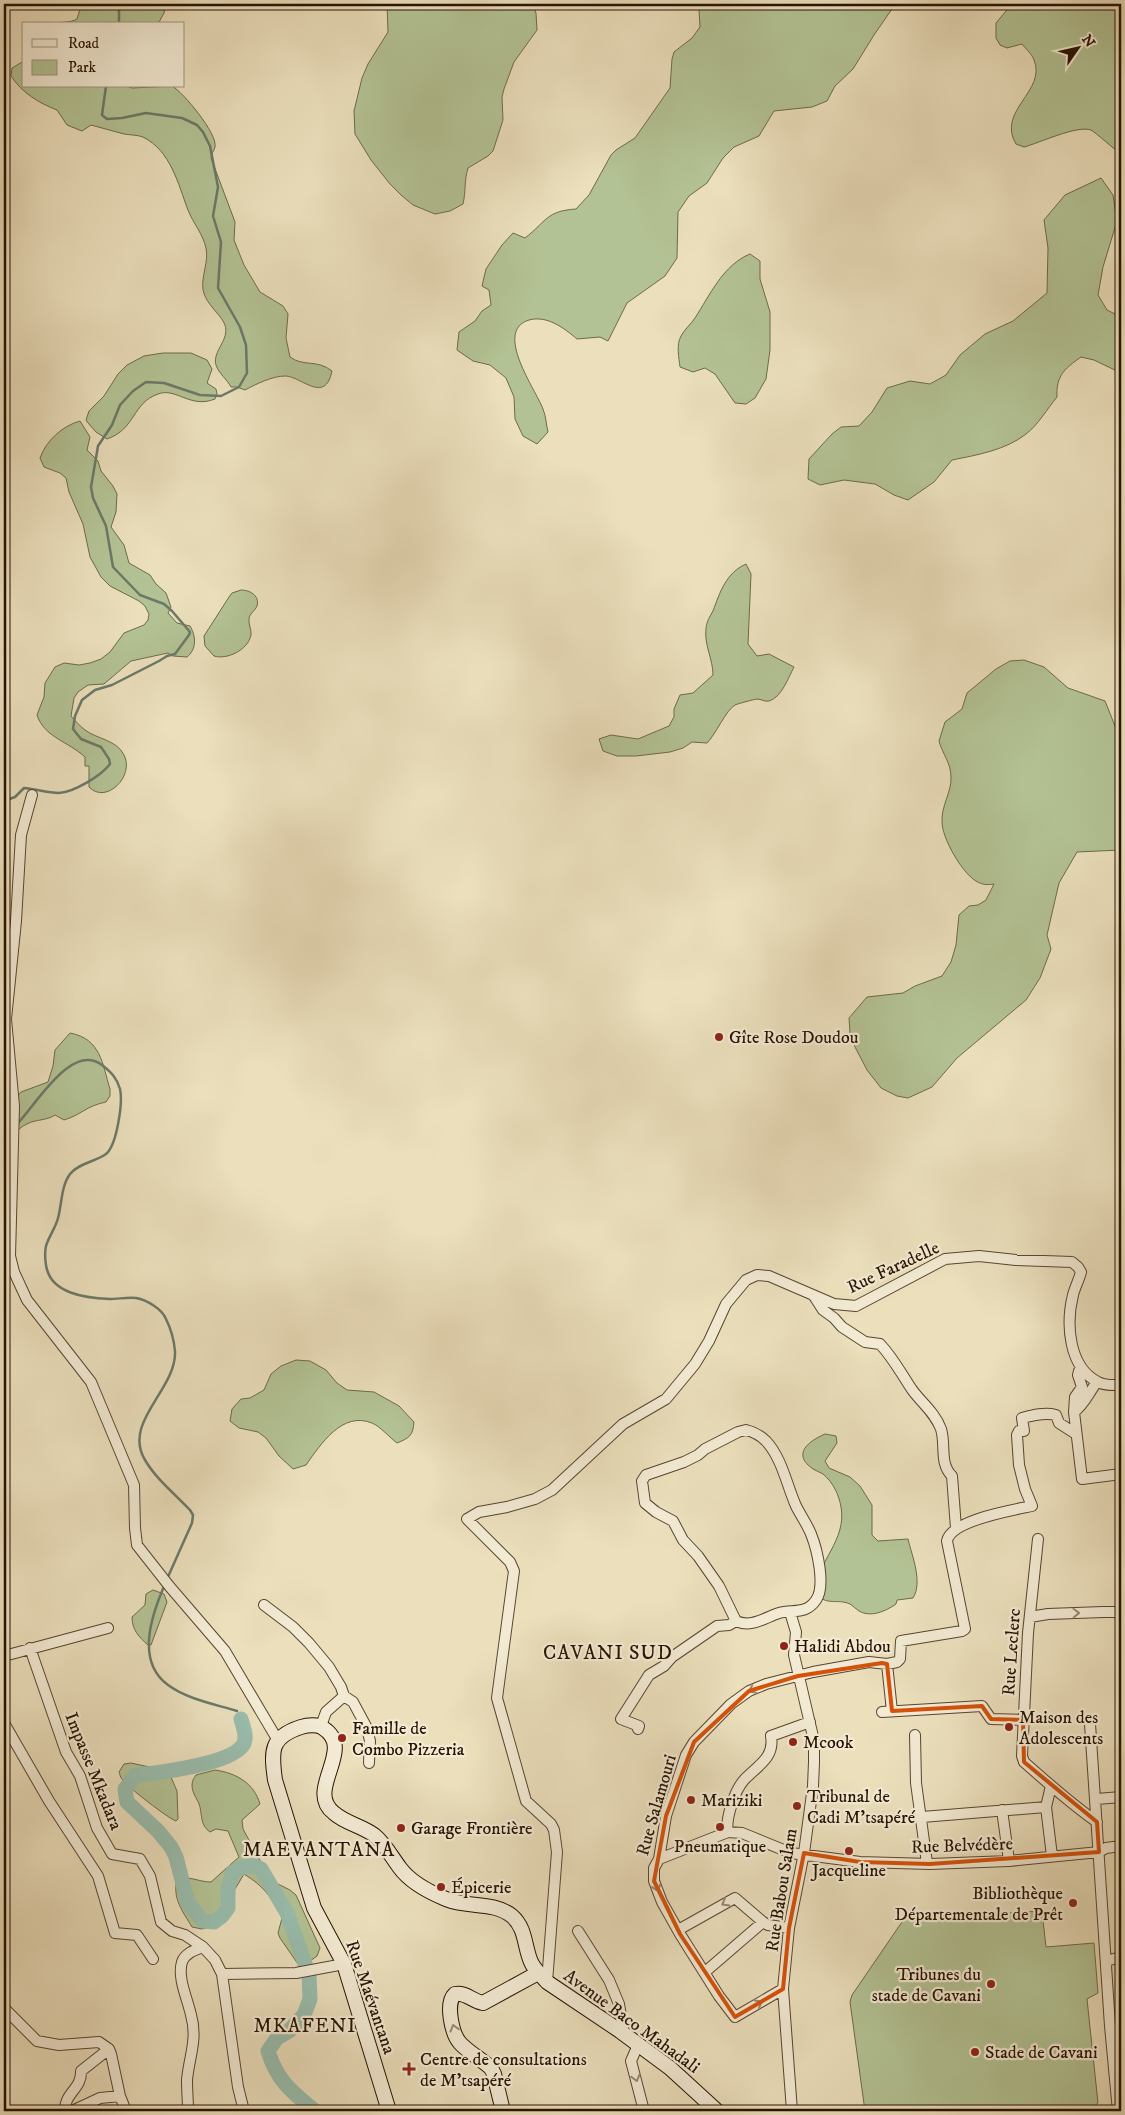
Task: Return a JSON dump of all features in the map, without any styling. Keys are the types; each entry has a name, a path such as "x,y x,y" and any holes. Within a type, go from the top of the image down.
{"street":[{"path":"32,795 21,835 16,921 6,1019 14,1106 10,1256 14,1272 26,1300 91,1382 134,1485 134,1528 137,1545 225,1651 277,1739 289,1731 304,1725 321,1726 329,1732 336,1752 324,1796 326,1804 333,1813 373,1835 386,1847 400,1868 413,1882 448,1900 495,1908 511,1915 518,1922 524,1934 531,1963 542,1977 483,2003 476,2002 466,1995 455,1994 451,1998 449,2006 457,2039 491,2068 503,2111"},
{"name":"Rue Faradelle","path":"542,1977 557,1852 554,1830 551,1824 526,1801 497,1698 514,1571 510,1562 467,1519 479,1512 523,1503 552,1490 623,1424 666,1399 695,1364 726,1304 746,1280 757,1275 770,1276 834,1304 856,1306 945,1259 979,1256 1016,1260 1072,1262 1078,1266 1081,1272 1073,1294 1068,1325 1072,1345 1083,1370 1097,1382"},
{"path":"814,1296 823,1310 842,1327 865,1342 880,1344 913,1391 931,1410 943,1438 946,1470 952,1476 956,1528"},
{"path":"1083,1370 1079,1371 1078,1375 1082,1387 1075,1397 1074,1412 1082,1479 1121,1474"},
{"path":"1074,1412 1081,1407 1084,1398 1092,1392 1097,1382 1104,1385 1121,1385"},
{"path":"892,1711 886,1664 899,1660 900,1642 965,1629 947,1541 948,1535 956,1528 1004,1511 1032,1506 1024,1489 1019,1465 1017,1435 1019,1431 1024,1431 1022,1418 1041,1413 1051,1413 1056,1415 1059,1422 1076,1434"},
{"path":"746,1430 758,1435 774,1452 788,1479 796,1505 811,1535 819,1564 821,1593 809,1608 801,1612 790,1612 781,1612 754,1623 741,1624 736,1621 719,1586 683,1540 673,1521 656,1512 645,1503 642,1481 646,1475 684,1462 713,1445 746,1430"},
{"name":"Rue Leclerc","path":"1038,1539 1030,1617 1022,1756 1024,1762 1051,1786 1075,1807 1097,1822"},
{"path":"264,1605 293,1627 309,1643 329,1667 344,1696 353,1702 367,1728 370,1742 369,1763"},
{"name":"Rue Babou Salam","path":"790,1612 796,1632 794,1655 814,1741 813,1786 804,1853 789,1928 783,1989 792,2111"},
{"path":"1030,1617 1048,1614 1104,1612 1116,1612 1121,1616"},
{"path":"638,1729 638,1726 621,1719 648,1675 664,1666 672,1657 717,1626 729,1625 736,1621"},
{"path":"4,1656 108,1628"},
{"name":"Impasse Mkadara","path":"30,1648 66,1752 80,1776 97,1828 112,1854 140,1859 150,1876 161,1922 172,1931 185,1934 203,1947"},
{"name":"Rue Salamouri","path":"783,1989 735,2017 704,1972 662,1902 654,1881 654,1868 659,1859 666,1816 686,1755 694,1742 730,1704 749,1691 766,1684 869,1662 886,1664"},
{"path":"321,1726 326,1712 344,1696"},
{"path":"882,1712 982,1706 991,1719 1023,1720"},
{"path":"659,1859 728,1832 726,1825 728,1817 739,1788 770,1753 771,1736 810,1722"},
{"path":"4,1723 98,1876 115,1933 136,1935 153,1958"},
{"path":"1090,1724 1092,1768 1097,1800 1110,2026 1118,2111"},
{"path":"915,1735 916,1783 927,1863"},
{"name":"Rue Maévantana","path":"277,1739 272,1758 274,1780 314,1908 344,1964 389,2111"},
{"path":"1051,1786 1046,1807 1052,1856"},
{"path":"1097,1800 1121,1797"},
{"path":"922,1817 1046,1807"},
{"path":"1002,1810 1009,1861"},
{"name":"Rue Belvédère","path":"728,1832 742,1833 791,1853 804,1853 860,1862 1009,1861 1099,1852 1106,1848 1121,1846"},
{"path":"678,1930 736,1898 768,1925 789,1928"},
{"path":"704,1972 763,1922"},
{"path":"578,1931 609,1980 620,2004 623,2027 620,2031"},
{"path":"188,2111 187,2079 193,2053 194,2030 182,1984 181,1965 189,1953 203,1947 222,1974 238,2087 244,2111"},
{"path":"1106,1961 1121,1957"},
{"path":"222,1974 296,1973 344,1964"},
{"name":"Avenue Baco Mahadali","path":"542,1977 670,2068 717,2111"},
{"path":"4,2008 38,2041 59,2044 100,2042 109,2049 120,2096 126,2111"},
{"path":"1110,2026 1121,2025"},
{"path":"638,2045 631,2061 644,2111"},
{"path":"65,2111 64,2104 81,2080 80,2071 109,2049"},
{"path":"72,2111 100,2098 120,2096"}],"highlighted area":[{"path":"882,1663 887,1664 892,1711 982,1706 991,1719 1023,1720 1024,1762 1097,1822 1099,1852 930,1864 860,1862 804,1853 789,1928 783,1989 735,2017 680,1934 654,1881 666,1816 694,1742 749,1691 798,1676"}],"green space":[{"path":"84,4 95,4 103,7 107,4 166,4 159,22 66,22 77,19 80,9"},
{"path":"387,4 532,4 536,13 537,30 514,62 504,89 502,97 503,120 493,151 468,168 463,204 450,211 435,214 413,205 390,184 371,160 355,134 354,111 362,78 368,64 388,32"},
{"path":"696,4 898,4 892,9 874,35 853,69 835,86 827,101 812,107 774,111 759,136 734,147 723,158 707,183 689,196 678,212 677,258 665,276 627,303 608,341 600,337 577,339 555,323 542,319 529,320 519,326 515,336 516,348 520,362 545,414 548,432 537,444 523,436 515,419 514,397 506,378 490,365 473,361 457,350 459,332 475,321 482,311 491,305 489,290 482,286 486,269 502,245 513,233 525,238 552,215 576,209 589,195 611,155 635,138 670,88 674,52 692,38 700,27 699,10"},
{"path":"1012,4 1121,4 1121,154 1093,131 1085,129 1068,132 1024,147 1016,144 1012,132 1012,121 1034,82 1036,71 1033,58 1022,44 1007,48 1000,45 996,38 996,23"},
{"path":"22,62 22,88 174,88 184,96 206,124 214,141 215,147 211,158 235,222 234,240 244,265 260,292 283,306 288,314 286,338 290,357 300,362 321,365 332,371 329,381 324,386 318,388 291,377 280,376 245,390 231,387 219,371 215,360 226,330 223,321 207,300 203,290 207,258 205,243 190,215 177,179 167,159 153,143 143,137 91,125 82,131 67,125 57,110 31,97 20,88 11,76 12,68"},
{"path":"1101,178 1113,195 1117,221 1103,267 1098,295 1107,310 1121,317 1121,373 1094,360 1081,357 1062,374 1058,384 1057,397 1026,434 1000,448 952,460 934,482 908,500 894,495 875,484 844,480 820,485 808,479 809,459 841,427 859,426 872,412 887,388 910,381 930,384 946,375 960,355 985,334 1013,321 1047,293 1048,248 1044,220 1065,195"},
{"path":"750,254 760,261 760,279 770,312 770,350 766,379 755,398 746,404 735,403 715,374 705,368 693,372 680,367 678,347 682,334 695,318 718,282 732,265"},
{"path":"163,353 191,353 207,360 212,369 207,383 216,389 215,399 198,401 171,393 158,394 143,403 124,429 116,435 107,439 96,432 86,420 89,411 104,396 118,374 127,365 144,356"},
{"path":"80,421 90,437 87,450 98,461 101,471 117,494 116,512 111,527 124,545 129,563 150,575 166,593 171,607 168,613 177,623 190,626 194,638 193,650 187,657 173,656 168,653 131,661 104,684 88,685 78,692 74,698 71,716 74,720 90,733 117,746 124,755 126,771 122,779 117,786 103,793 96,792 89,787 89,766 85,766 85,757 45,729 37,715 44,697 45,683 55,667 64,663 79,665 101,659 110,652 124,633 144,625 148,620 149,614 145,606 139,601 110,586 101,577 90,557 83,524 69,492 66,478 60,473 44,467 40,458 46,446 61,430"},
{"path":"746,564 751,574 748,644 757,656 769,654 794,667 778,696 769,701 757,699 735,705 707,743 692,742 683,748 670,752 636,756 617,756 603,751 599,739 611,735 638,739 669,726 674,717 674,709 680,695 693,693 713,675 706,641 709,617 721,590 733,572"},
{"path":"241,590 253,594 258,602 249,617 251,633 249,640 236,653 225,657 214,656 205,646 204,636 232,593"},
{"path":"1024,660 1044,667 1068,688 1105,701 1121,741 1121,850 1077,852 1059,883 1047,935 1051,949 1040,978 1026,1000 957,1058 932,1087 908,1098 897,1096 881,1088 867,1070 850,1033 849,1018 867,997 903,993 915,986 942,976 951,962 956,945 959,915 969,906 978,905 986,900 994,884 980,883 971,877 959,863 945,837 942,816 951,777 950,767 939,741 945,722 962,709 967,693 996,669 1010,661"},
{"path":"70,1033 80,1036 94,1046 102,1061 110,1089 110,1096 106,1102 64,1120 55,1115 27,1124 17,1131 4,1148 4,1120 9,1107 21,1092 48,1082 55,1050"},
{"path":"296,1360 310,1361 326,1370 337,1383 347,1390 374,1392 399,1406 414,1422 413,1430 407,1438 397,1443 372,1423 361,1420 351,1422 342,1425 333,1432 306,1465 293,1469 279,1456 266,1438 258,1432 239,1428 230,1421 232,1409 241,1399 250,1398 264,1390 271,1374 281,1366"},
{"path":"825,1434 836,1436 837,1443 825,1461 829,1468 850,1477 860,1486 872,1505 872,1535 878,1541 908,1539 916,1569 916,1592 913,1598 897,1600 896,1604 878,1613 864,1613 845,1602 824,1600 814,1593 820,1571 836,1541 842,1519 840,1502 833,1485 827,1477 813,1469 803,1458 803,1453 808,1444"},
{"path":"153,1590 164,1594 167,1602 151,1645 148,1645 133,1626 132,1617 145,1605 146,1594"},
{"path":"131,1763 154,1768 159,1766 170,1775 177,1791 178,1819 176,1821 148,1802 121,1778 119,1772 124,1764"},
{"path":"215,1770 223,1771 243,1780 257,1797 260,1804 242,1820 243,1829 268,1875 274,1882 296,1895 320,1948 317,1956 306,1964 298,1964 280,1938 278,1933 282,1918 271,1898 263,1888 244,1874 213,1926 202,1929 192,1927 179,1905 176,1893 177,1880 190,1878 211,1882 239,1857 228,1831 216,1829 210,1832 205,1827 199,1804 193,1791 192,1782 196,1775"},
{"name":"Stade de Cavani","path":"1042,1911 1046,1947 1094,1943 1098,1993 1087,1999 1098,2103 1088,2111 865,2111 850,2002 852,1995 904,1919"}],"waterway":[{"path":"119,4 119,22"},
{"path":"4,801 15,797 24,788 55,793 72,790 87,783 106,769 110,764 109,759 101,747 81,739 73,729 75,716 82,700 95,690 112,685 167,656 175,654 190,632 164,604 140,595 113,567 106,526 93,498 91,487 98,446 112,425 120,405 133,391 146,382 164,383 200,395 221,396 239,387 247,373 246,345 240,327 218,288 221,242 213,216 218,187 210,146 197,125 182,118 146,113 107,119 102,115 106,88"},
{"path":"17,1124 55,1079 66,1069 78,1062 90,1060 102,1065 119,1085 121,1095 120,1113 110,1149 106,1154 78,1167 70,1174 63,1190 57,1221 46,1246 45,1253 49,1275 54,1282 70,1293 110,1299 140,1299 161,1312 169,1327 175,1351 173,1365 168,1379 145,1419 140,1432 140,1446 145,1460 155,1474 193,1515 192,1523 167,1579"},
{"path":"4,1137 10,1131"},
{"path":"165,1584 155,1609 149,1637 152,1663 158,1675 175,1690 201,1701 237,1711"},
{"path":"241,1719 245,1739 243,1745 236,1752 193,1766 136,1775 125,1789 127,1802 158,1831 171,1847 176,1857 188,1903 203,1921 214,1922 228,1908 228,1888 233,1872 243,1867 255,1866 261,1869 287,1913 309,1975 310,1999 304,2015 289,2031 277,2038 268,2051 276,2070 286,2085 315,2111"}],"place":[{"name":"Gîte Rose Doudou","path":"719,1037"},
{"name":"Halidi Abdou","path":"784,1646"},
{"name":"Maison des Adolescents","path":"1009,1727"},
{"name":"Famille de Combo Pizzeria","path":"342,1738"},
{"name":"Mcook","path":"793,1742"},
{"name":"Mariziki","path":"691,1800"},
{"name":"Tribunal de Cadi M'tsapéré","path":"797,1806"},
{"name":"Pneumatique","path":"720,1827"},
{"name":"Garage Frontière","path":"401,1828"},
{"name":"Jacqueline","path":"849,1851"},
{"name":"Épicerie","path":"441,1887"},
{"name":"Bibliothèque Départementale de Prêt","path":"1073,1903"},
{"name":"Tribunes du stade de Cavani","path":"991,1984"},
{"name":"Stade de Cavani","path":"975,2052"},
{"name":"Centre de consultations de M'tsapéré","path":"409,2069"}],"district":[{"name":"CAVANI SUD","path":"608,1652"},
{"name":"MAEVANTANA","path":"319,1849"},
{"name":"MKAFENI","path":"305,2025"}]}
